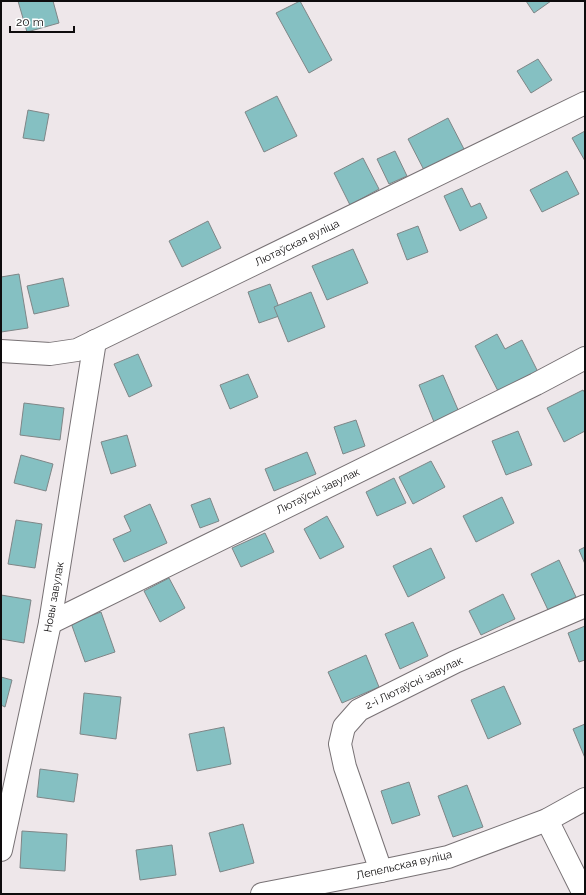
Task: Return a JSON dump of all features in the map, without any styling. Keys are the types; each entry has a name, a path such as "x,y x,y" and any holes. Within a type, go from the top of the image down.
{"street":[{"name":"Лютаўская вуліца","path":"1,351 50,354 77,350 585,103"},
{"name":"Новы завулак","path":"1,850 50,623 95,341"},
{"name":"Лютаўскі завулак","path":"50,623 536,384 585,358"},
{"name":"2-і Лютаўскі завулак","path":"381,871 345,767 340,744 344,727 358,710 455,662 585,606"},
{"name":"Лепельская вуліца","path":"262,894 448,857 547,820 585,799"},
{"path":"547,820 584,894"}],"building":[{"path":"18,1 53,1 59,23 27,32"},
{"path":"300,1 332,60 309,73 276,13"},
{"path":"526,1 551,1 534,13"},
{"path":"538,59 552,80 531,93 517,71"},
{"path":"277,96 297,136 264,152 245,112"},
{"path":"28,110 49,114 44,141 23,138"},
{"path":"448,118 465,151 425,172 408,139"},
{"path":"585,131 585,161 572,138"},
{"path":"395,151 407,176 389,184 377,159"},
{"path":"363,158 379,189 350,205 334,173"},
{"path":"567,171 579,194 542,212 530,190"},
{"path":"462,188 471,207 480,203 487,218 460,231 444,196"},
{"path":"208,221 221,248 182,267 169,241"},
{"path":"418,226 428,252 407,260 397,234"},
{"path":"353,249 368,283 327,300 312,266"},
{"path":"19,274 28,328 1,332 1,277"},
{"path":"63,278 69,306 34,314 27,286"},
{"path":"270,284 282,315 259,323 248,292"},
{"path":"311,292 325,327 288,342 274,307"},
{"path":"497,334 505,349 522,340 538,372 499,393 475,346"},
{"path":"138,354 152,386 129,397 114,364"},
{"path":"248,374 258,397 230,409 220,385"},
{"path":"443,375 459,412 434,422 419,385"},
{"path":"583,390 585,393 585,431 564,442 547,408"},
{"path":"24,403 64,408 60,440 20,435"},
{"path":"356,420 365,446 343,454 334,427"},
{"path":"518,431 532,465 506,475 492,441"},
{"path":"127,435 136,466 111,474 101,442"},
{"path":"307,452 316,474 274,491 265,469"},
{"path":"21,455 53,464 46,491 14,483"},
{"path":"431,461 445,487 413,504 399,477"},
{"path":"394,478 406,503 377,516 366,492"},
{"path":"502,497 514,523 476,542 463,516"},
{"path":"210,498 219,521 200,528 191,505"},
{"path":"150,504 167,543 124,562 113,539 131,531 124,516"},
{"path":"327,516 344,547 320,559 304,529"},
{"path":"16,520 42,524 35,568 8,564"},
{"path":"265,533 274,552 241,567 232,548"},
{"path":"585,547 585,564 579,550"},
{"path":"431,548 445,578 408,597 393,566"},
{"path":"559,560 576,597 548,610 531,574"},
{"path":"169,578 185,608 160,622 144,591"},
{"path":"503,594 515,619 481,635 469,611"},
{"path":"1,595 31,600 24,643 1,639"},
{"path":"101,612 115,652 85,662 71,623"},
{"path":"413,622 428,656 400,669 385,634"},
{"path":"585,626 585,660 579,662 568,633"},
{"path":"366,655 379,687 342,703 328,672"},
{"path":"1,677 12,680 5,707 1,705"},
{"path":"504,686 521,724 488,739 471,700"},
{"path":"84,693 121,697 116,739 80,734"},
{"path":"585,724 585,758 573,729"},
{"path":"224,727 231,764 197,771 189,734"},
{"path":"40,769 78,774 74,802 37,797"},
{"path":"409,782 420,815 392,824 381,791"},
{"path":"467,785 483,827 453,837 438,796"},
{"path":"243,824 254,863 220,872 209,833"},
{"path":"22,831 67,834 65,871 20,868"},
{"path":"172,845 176,875 140,880 136,850"}]}
